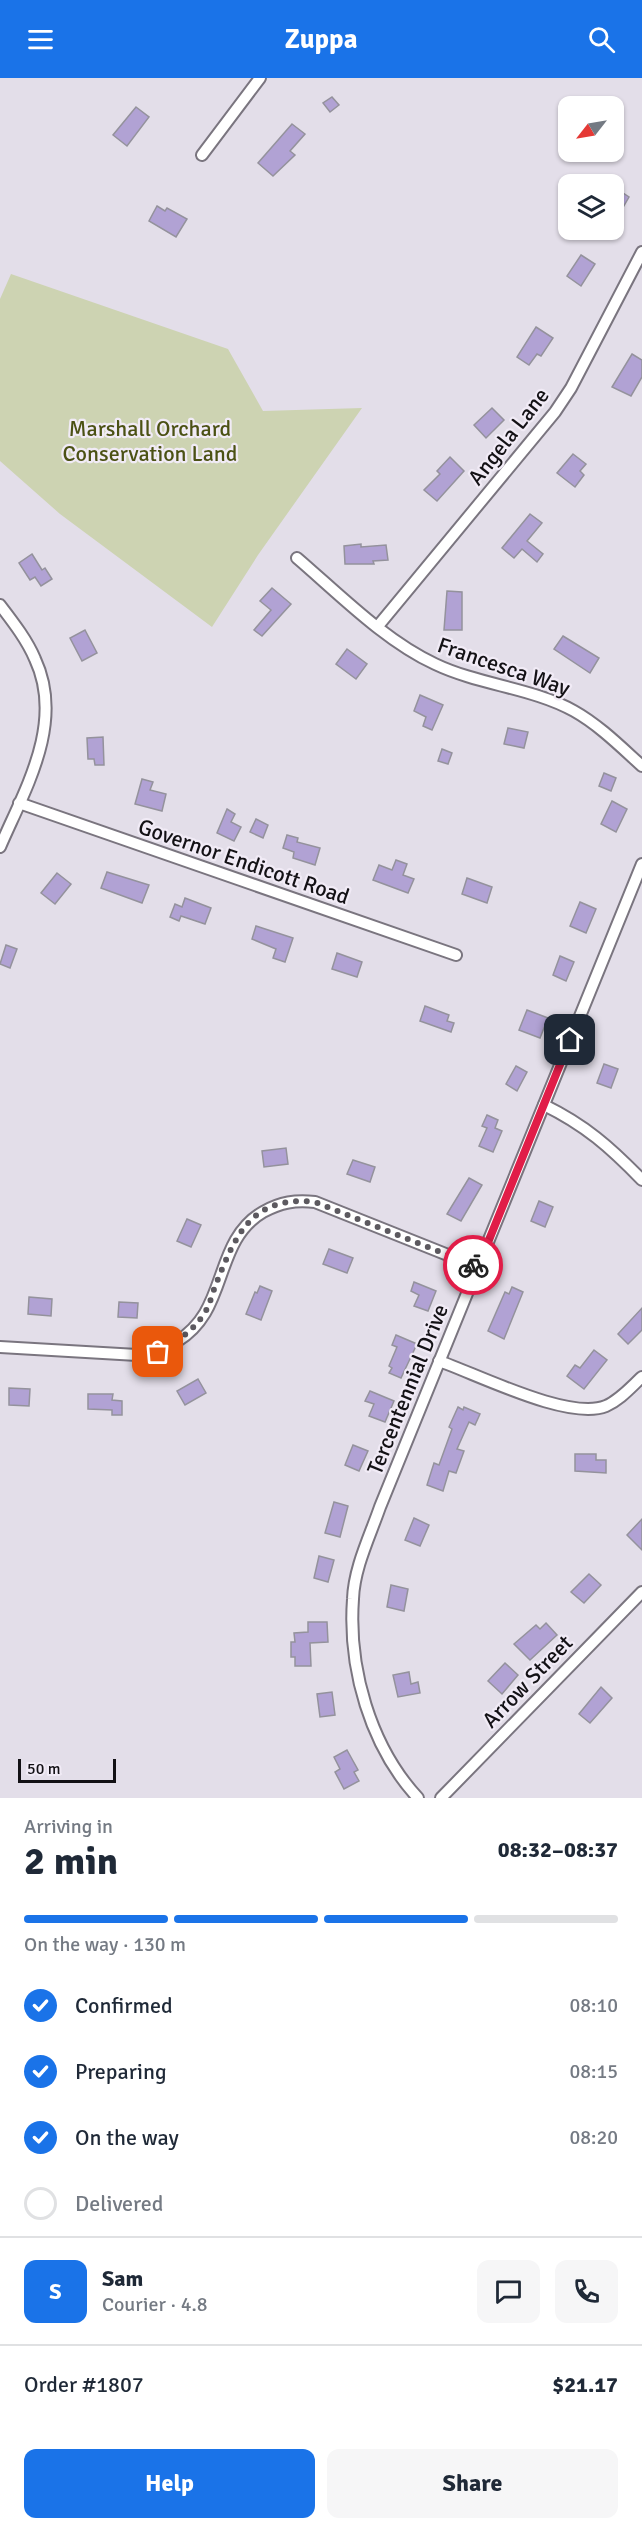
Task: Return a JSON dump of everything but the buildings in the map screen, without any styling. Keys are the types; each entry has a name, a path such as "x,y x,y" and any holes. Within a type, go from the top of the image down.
{"street":[{"path":"202,155 260,78"},
{"name":"Angela Lane","path":"378,626 555,411 571,388 642,252"},
{"name":"Francesca Way","path":"297,558 378,626 420,657 436,665 574,711 590,721 642,766"},
{"path":"0,605 36,660 45,692 45,726 38,760 0,847"},
{"name":"Governor Endicott Road","path":"19,803 456,955"},
{"name":"Tercentennial Drive","path":"418,1798 405,1784 386,1754 369,1713 357,1675 352,1598 363,1554 380,1507 642,864"},
{"path":"544,1106 569,1118 598,1137 642,1180"},
{"path":"0,1347 137,1355 158,1352 193,1328 206,1312 232,1245 245,1224 278,1203 297,1200 315,1202 478,1267"},
{"path":"439,1361 548,1403 576,1410 608,1406 642,1377"},
{"name":"Arrow Street","path":"441,1798 642,1592"}],"green space":[{"name":"Marshall Orchard Conservation Land","path":"11,274 228,349 263,411 362,408 258,555 212,627 60,514 0,461 0,299"}],"way so far":[{"path":"158,1352 193,1328 206,1312 232,1245 245,1224 278,1203 297,1200 315,1202 473,1265"}],"route":[{"path":"473,1265 478,1267 570,1040"}]}
